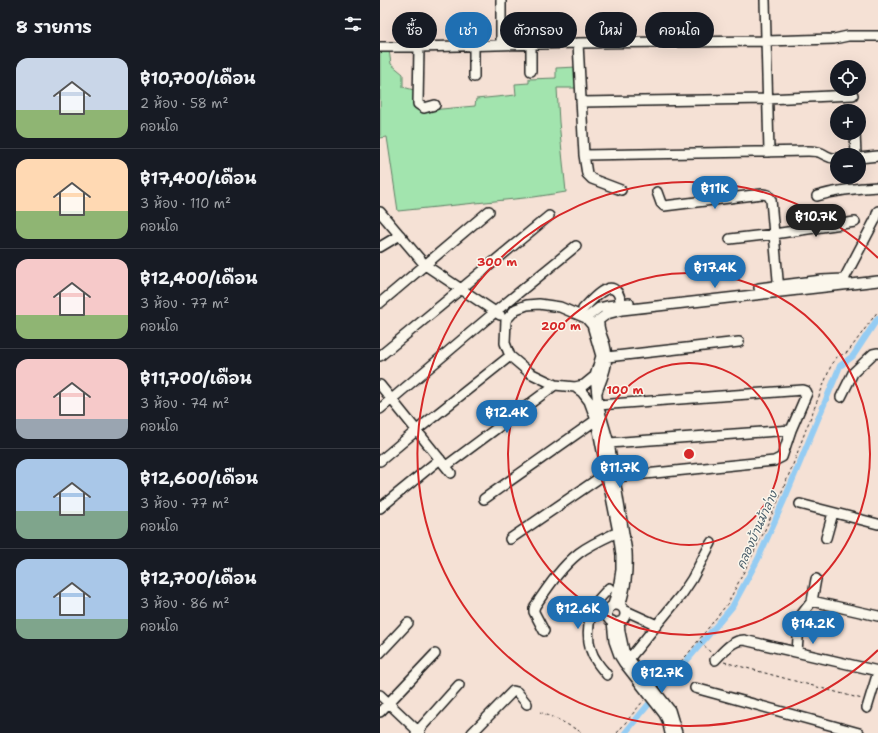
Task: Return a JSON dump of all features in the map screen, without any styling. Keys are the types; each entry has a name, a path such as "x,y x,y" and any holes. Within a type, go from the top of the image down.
{"street":[{"path":"501,0 501,12"},
{"path":"765,0 769,152"},
{"path":"621,190 592,179 587,174 584,155 578,43 766,41 834,39 848,36 878,36"},
{"path":"834,39 848,42 878,42"},
{"path":"380,47 392,47"},
{"path":"419,48 418,104 424,108 435,105"},
{"path":"474,48 474,78"},
{"path":"531,48 531,70"},
{"path":"581,102 767,99 832,96"},
{"path":"584,155 816,152 822,153 830,158"},
{"path":"866,157 878,156"},
{"path":"817,196 855,189 878,187"},
{"path":"657,192 661,204 664,206 762,194 768,195 771,200 779,289"},
{"path":"380,303 489,211"},
{"path":"846,283 878,211"},
{"path":"380,212 425,265 506,320"},
{"path":"380,356 549,216"},
{"path":"730,239 854,222"},
{"path":"380,247 400,235"},
{"path":"380,409 576,246"},
{"path":"590,318 599,308 621,307 822,284 878,281"},
{"path":"597,392 605,370 604,357 590,318 601,292 607,288 616,290 620,298 621,307"},
{"path":"590,318 560,307 539,304 527,305 516,309 506,320 504,343 510,356 530,373 555,386 575,387 584,385 595,376 604,357"},
{"path":"604,357 739,342"},
{"path":"841,397 853,373 873,354 878,353"},
{"path":"380,462 417,430 510,356"},
{"path":"595,376 598,405 609,443 621,555 620,582 616,613 626,661 635,668 667,712 677,733"},
{"path":"380,385 446,466"},
{"path":"380,508 446,466 555,386"},
{"path":"575,387 582,392 589,401 596,420 612,473 627,552 628,569 626,583 616,613"},
{"path":"510,539 612,473 774,461 782,458 791,430 807,393 803,390 598,405"},
{"path":"484,499 596,420"},
{"path":"609,443 791,430"},
{"path":"800,504 878,524"},
{"path":"826,538 833,513"},
{"path":"544,631 534,612 534,609 549,586 564,566 579,553 592,544 618,532"},
{"path":"626,661 682,594 711,544"},
{"path":"797,652 799,625 802,614 812,601 816,578"},
{"path":"607,675 596,662 589,642 588,628 592,612 600,598 610,588"},
{"path":"812,601 878,616"},
{"path":"592,612 616,613 655,627"},
{"path":"380,653 408,623"},
{"path":"715,660 726,649 739,640 744,640 878,671 876,689 866,703"},
{"path":"380,712 435,654"},
{"path":"380,695 418,732 459,685"},
{"path":"695,688 856,733"},
{"path":"472,733 513,691 517,692 527,704"},
{"path":"667,712 670,733"}],"path":[{"path":"660,683 687,655 728,603 763,534 794,462 832,364 837,357 848,352 878,311"},
{"path":"699,640 710,651 715,660 866,703"},
{"path":"617,733 644,700"},
{"path":"540,712 583,733"}],"green space":[{"path":"380,50 389,50 391,64 403,74 403,87 414,90 419,111 475,106 476,99 516,95 515,84 529,83 529,79 556,78 556,68 577,67 577,88 557,88 566,192 534,197 398,211 387,137 380,138"}],"waterway":[{"name":"คลองบ้านม้าล่าง","path":"625,733 732,607 758,559 840,366 853,356 878,318"}]}
